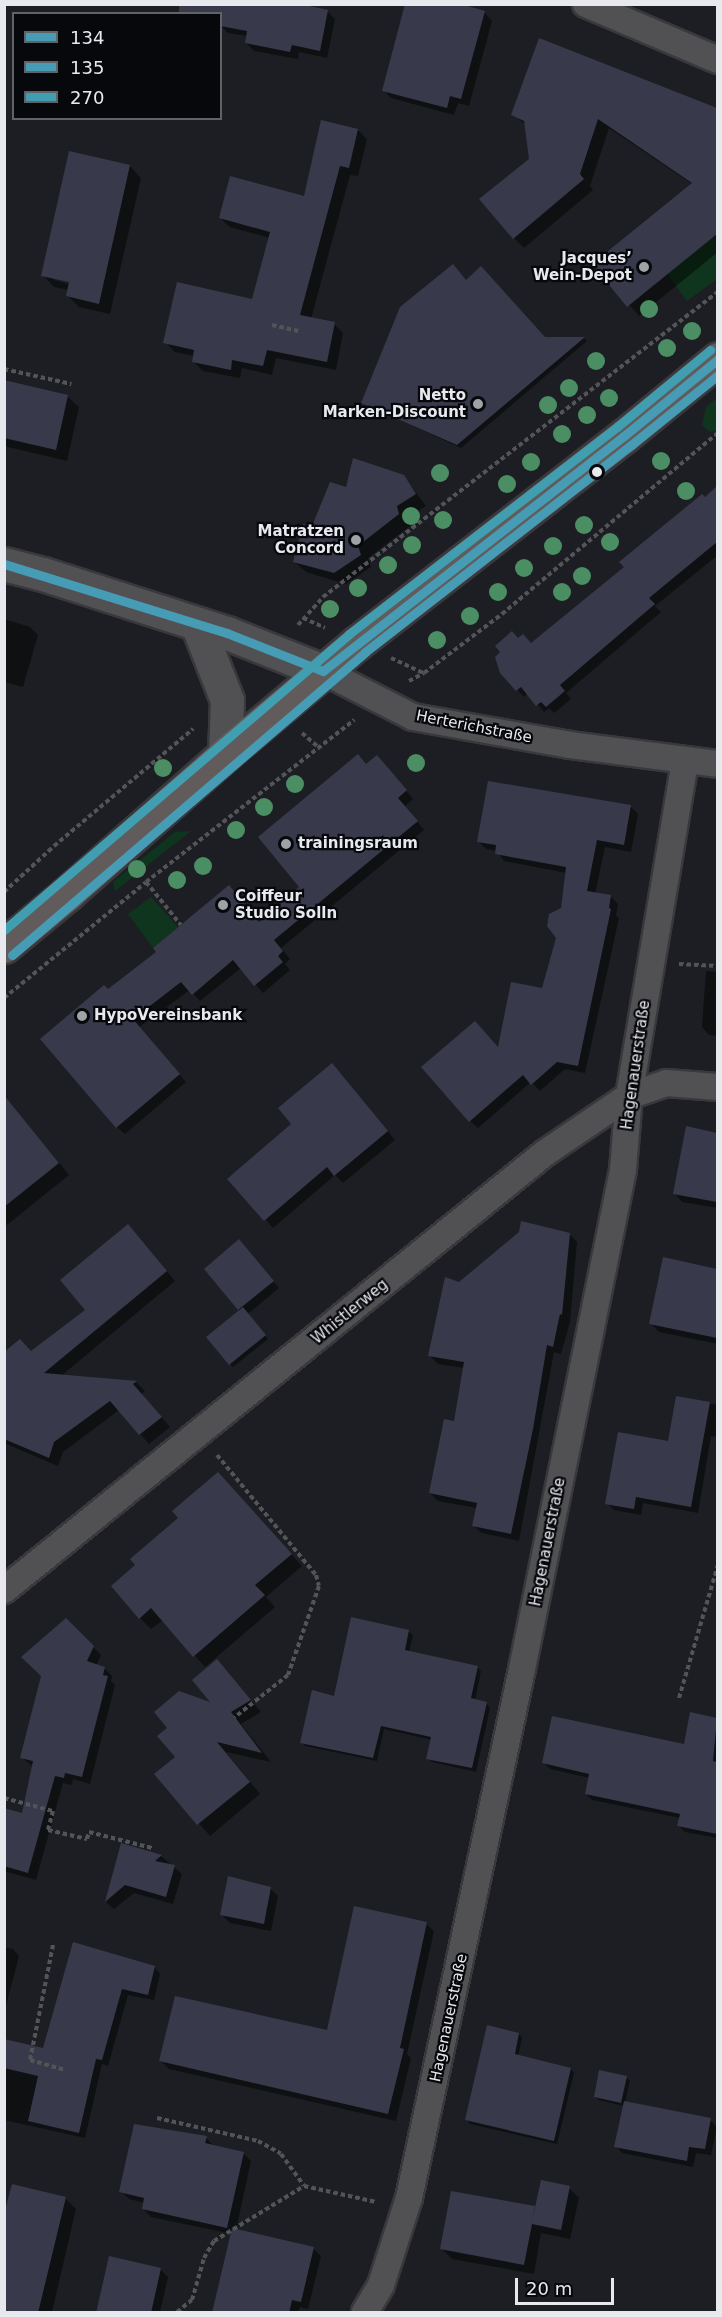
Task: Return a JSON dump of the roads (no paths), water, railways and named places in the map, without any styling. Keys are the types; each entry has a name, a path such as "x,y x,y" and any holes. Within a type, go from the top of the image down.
{"main road":[{"path":"4,946 323,671 624,436 717,359"},
{"name":"Herterichstraße","path":"4,564 43,574 279,651 323,671"},
{"path":"197,624 227,700 225,754"}],"street":[{"path":"586,4 717,60"},
{"name":"Herterichstraße","path":"323,671 413,717 570,745 717,764"},
{"name":"Hagenauerstraße","path":"365,2313 377,2295 396,2245 406,2208 484,1853 623,1170 629,1096 685,761"},
{"name":"Whistlerweg","path":"4,1590 545,1153 629,1096 666,1083 717,1086"}],"place":[{"name":"Jacques’ Wein-Depot","path":"644,267"},
{"name":"Netto Marken-Discount","path":"478,404"},
{"name":"Matratzen Concord","path":"356,540"},
{"name":"trainingsraum","path":"286,844"},
{"name":"Coiffeur Studio Solln","path":"223,905"},
{"name":"HypoVereinsbank","path":"82,1016"}]}
